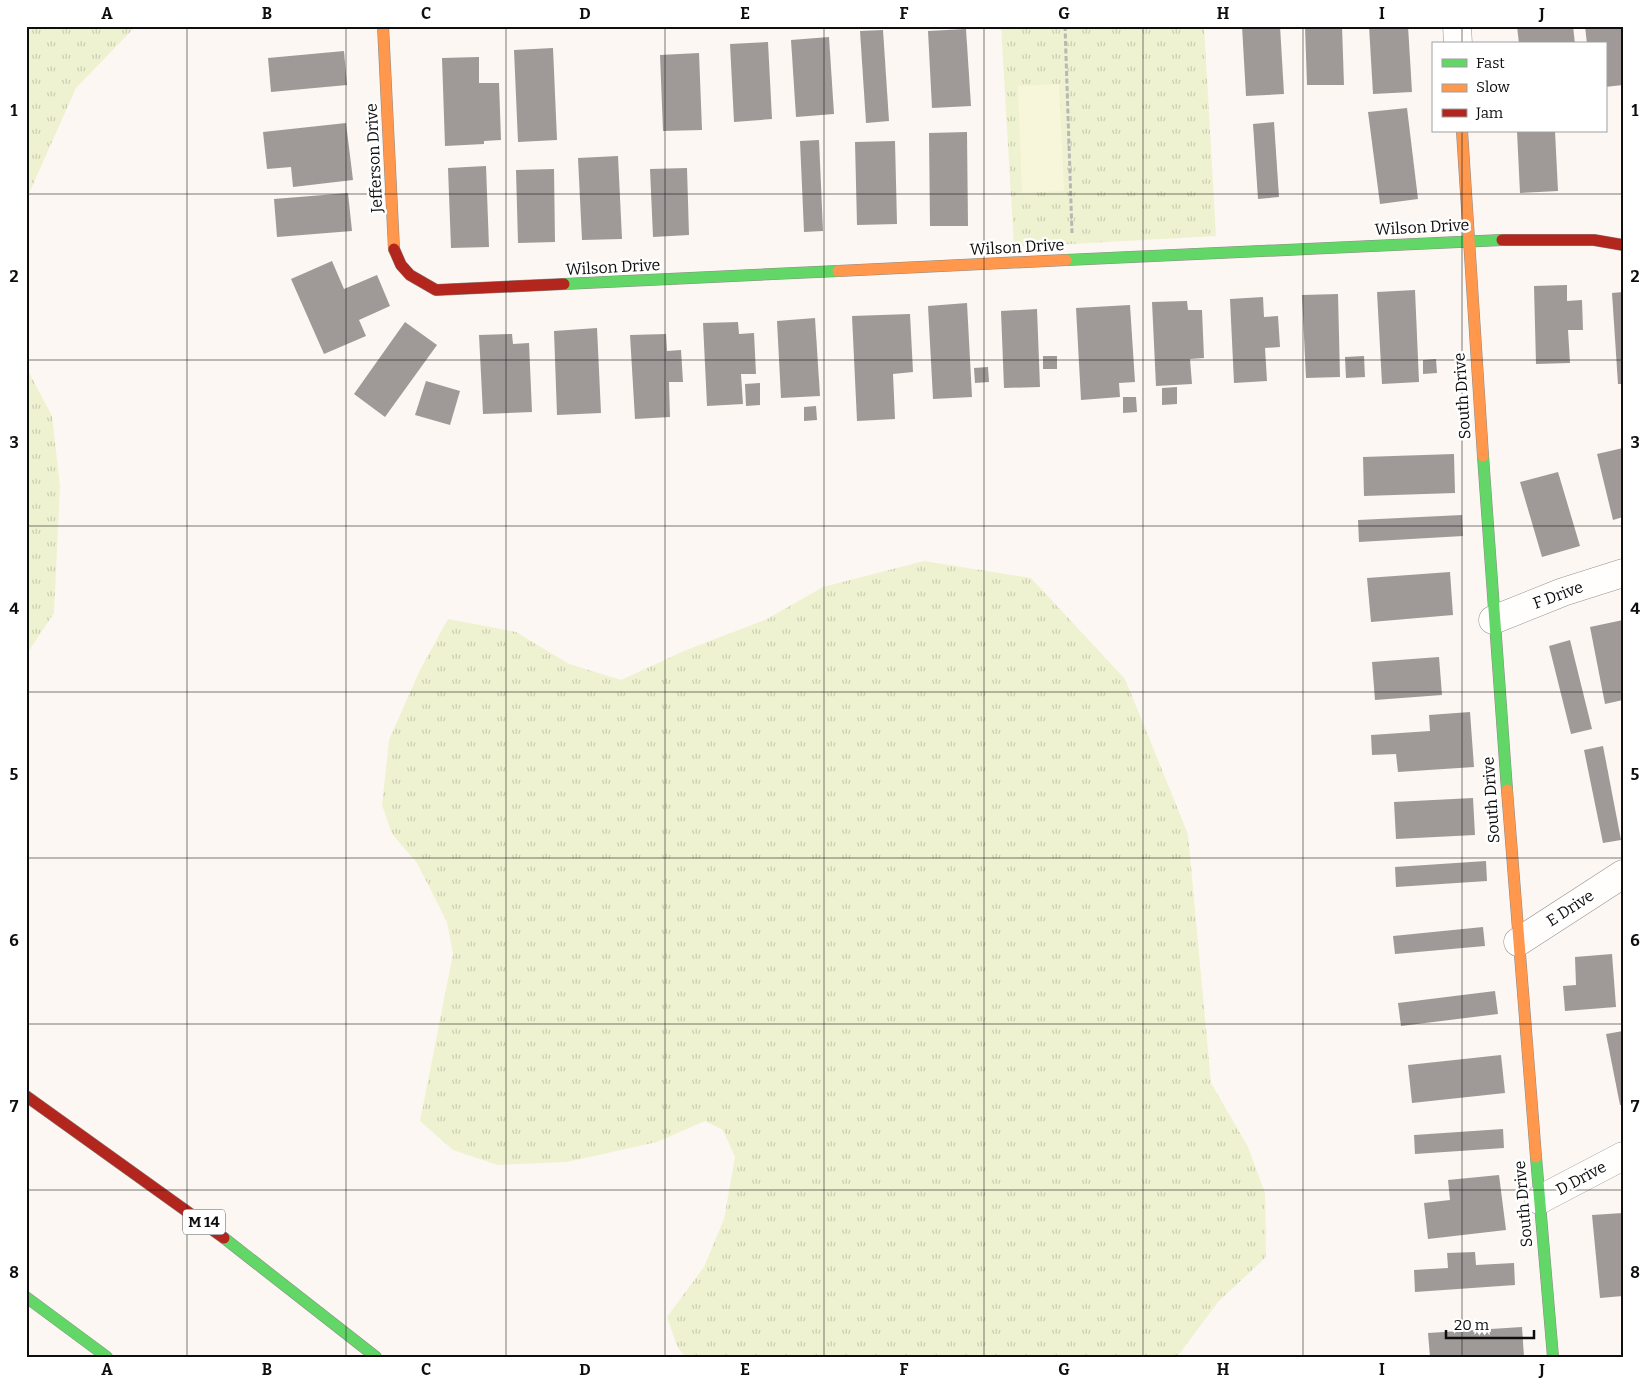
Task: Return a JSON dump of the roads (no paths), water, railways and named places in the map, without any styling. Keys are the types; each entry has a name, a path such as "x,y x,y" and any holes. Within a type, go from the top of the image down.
{"main road":[{"name":"Jefferson Drive","path":"383,26 394,250 400,264 415,280"},
{"name":"South Drive","path":"1462,132 1467,241 1494,620 1518,942 1553,1357"},
{"name":"Wilson Drive","path":"415,280 436,290 447,291 1467,241 1522,239 1594,240 1623,245"},
{"name":"M 14","path":"26,1096 222,1235 304,1297 376,1357"},
{"path":"26,1297 107,1357"}],"street":[{"path":"1457,26 1458,42"},
{"name":"F Drive","path":"1494,620 1563,592 1623,573"},
{"name":"E Drive","path":"1518,942 1623,874"},
{"name":"D Drive","path":"1539,1200 1623,1156"}]}
